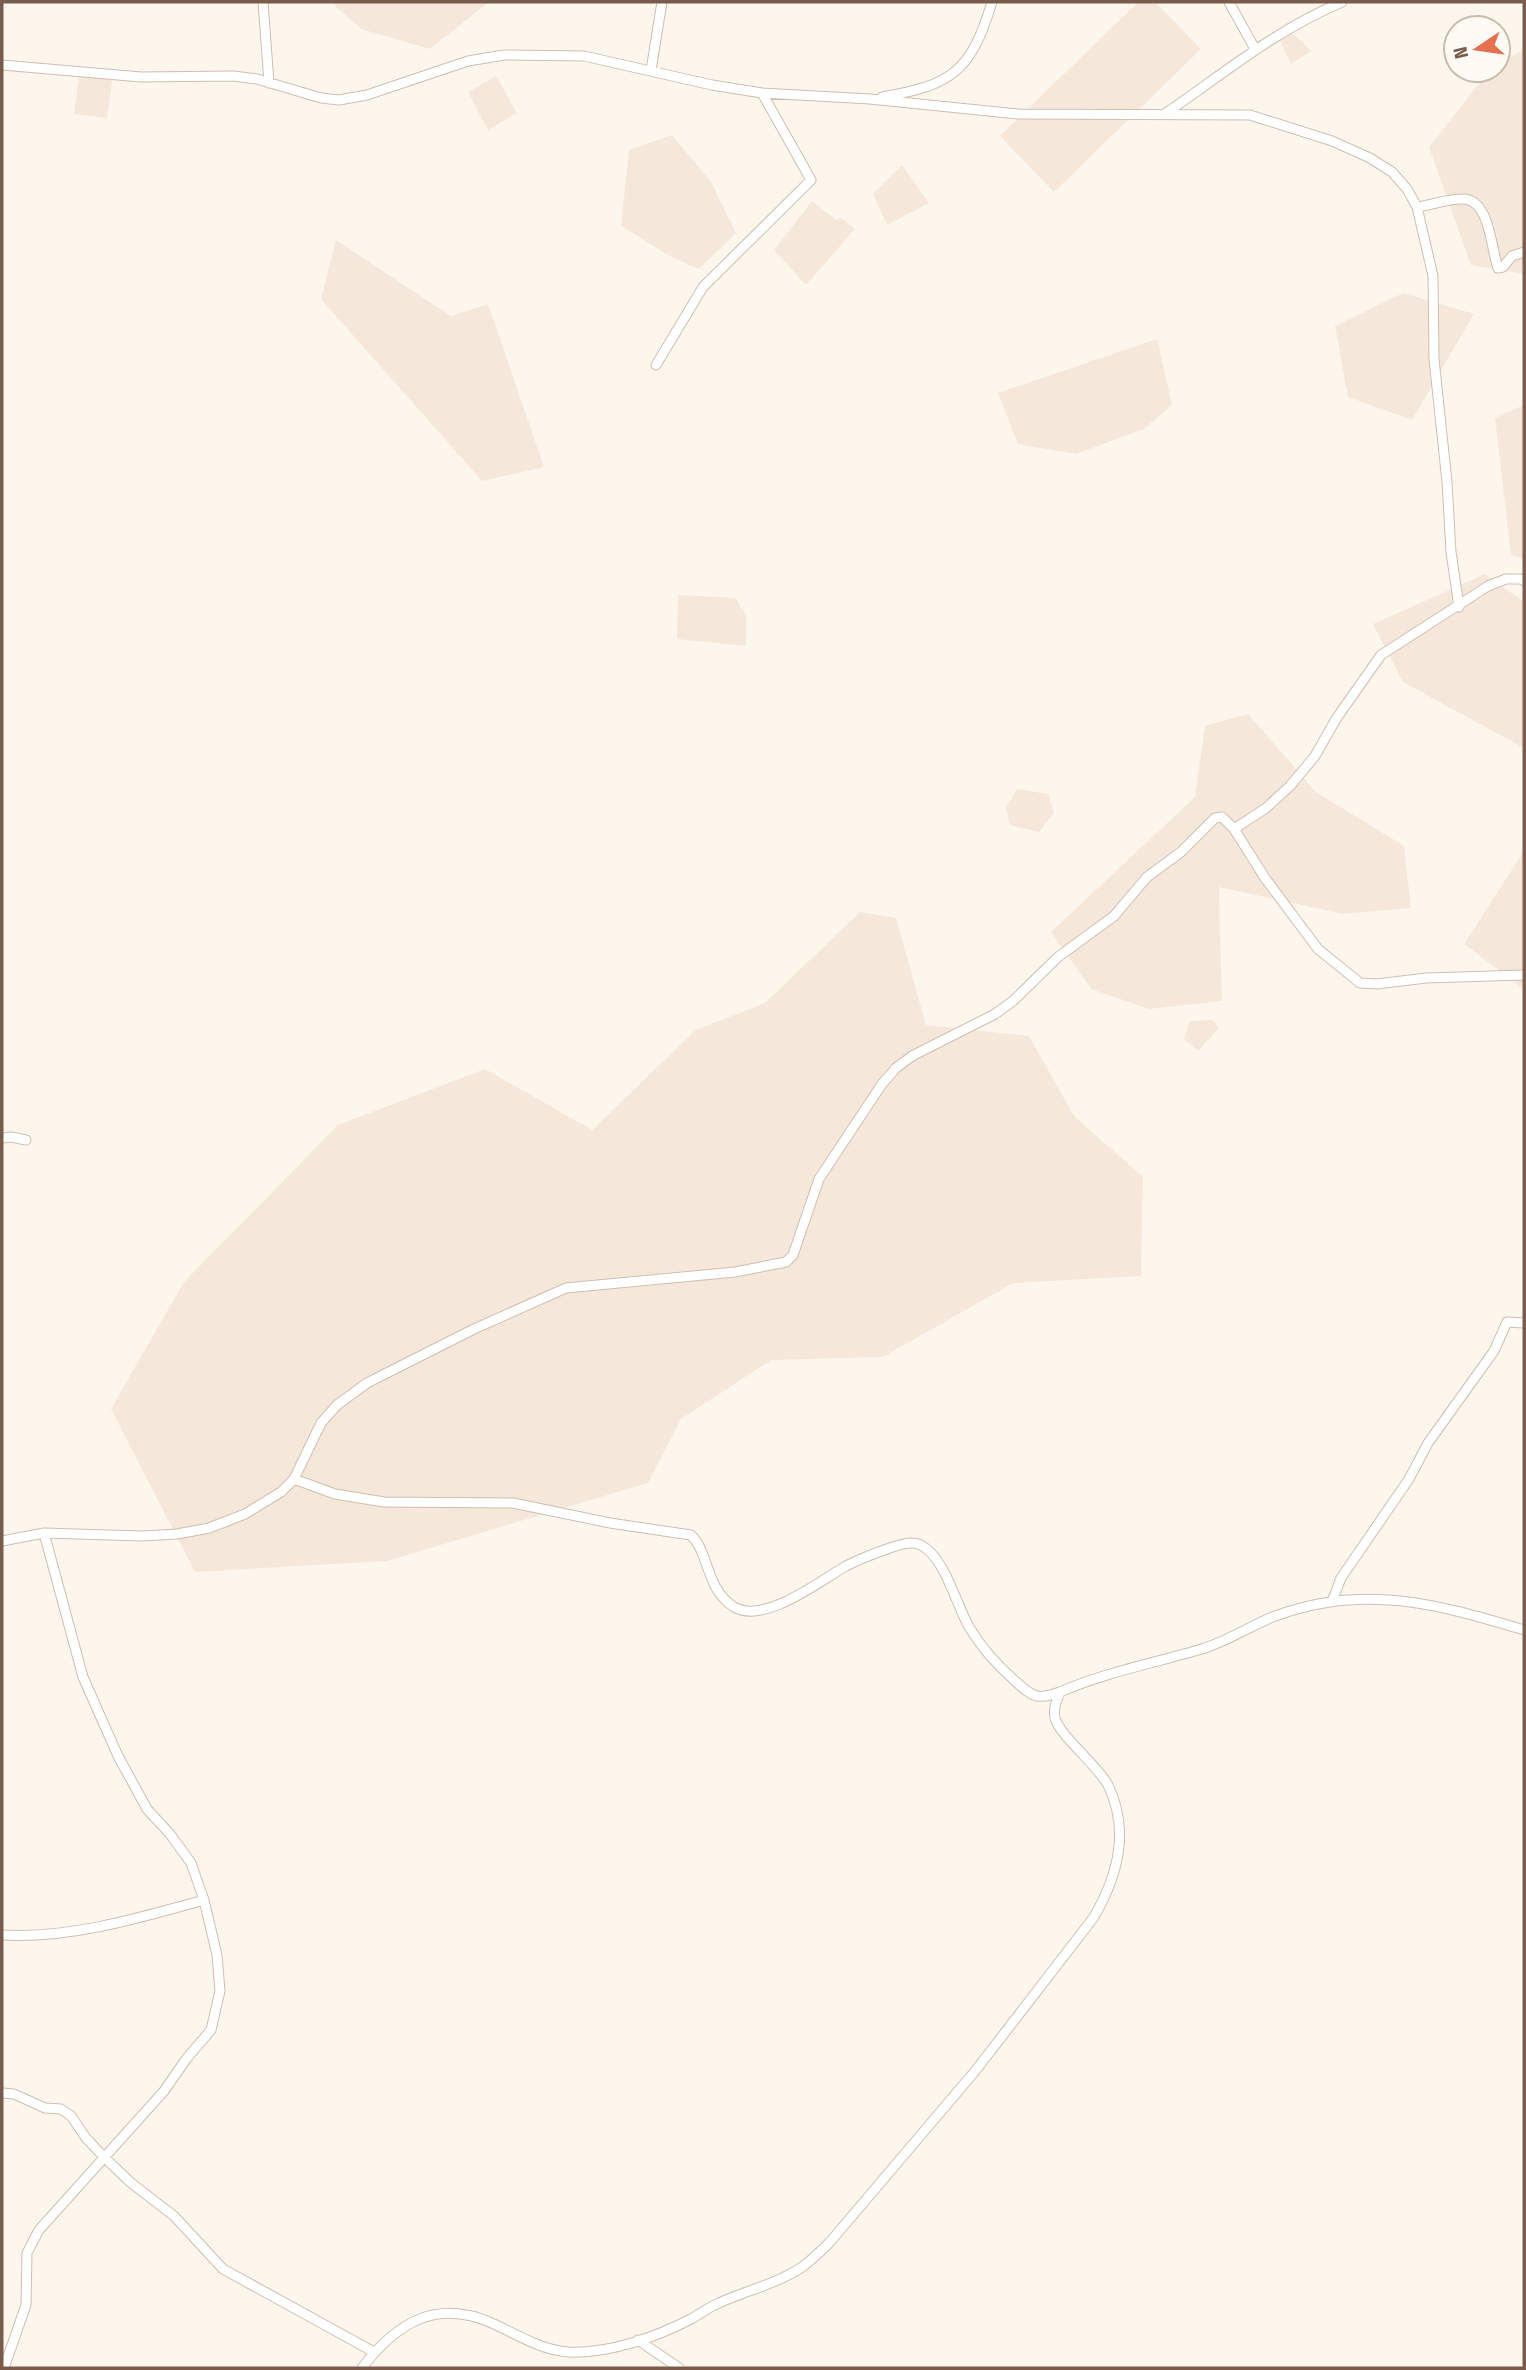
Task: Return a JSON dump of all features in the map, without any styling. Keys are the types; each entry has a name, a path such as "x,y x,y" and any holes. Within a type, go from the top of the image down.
{"street":[{"path":"263,2 270,83"},
{"path":"651,70 662,2"},
{"path":"870,99 928,87 955,74 968,59 982,33 992,2"},
{"path":"1229,2 1255,49"},
{"path":"1165,114 1255,49 1305,18 1342,2"},
{"path":"2,65 141,77 233,76 270,83 321,98 351,99 451,65 504,55 584,56 712,85 762,93 870,99 1018,114 1250,115 1332,141 1370,158 1392,172 1407,189 1417,207 1433,276 1434,359 1447,482 1451,552 1459,607"},
{"path":"656,365 703,287 811,180 762,93"},
{"path":"1417,207 1461,199 1470,200 1479,207 1487,222 1498,268 1503,267 1512,256 1524,252"},
{"path":"1234,828 1266,808 1290,786 1315,756 1336,719 1381,655 1498,582 1521,579 1524,581"},
{"path":"2,1541 44,1533 177,1534 209,1528 245,1514 281,1492 294,1479 321,1423 337,1405 367,1383 474,1329 566,1288 736,1272 790,1260 819,1179 882,1084 896,1068 912,1056 995,1014 1013,1001 1058,957 1114,916 1147,877 1181,852 1210,821 1222,817 1234,828 1265,878 1318,948 1360,983 1524,975"},
{"path":"2,1138 26,1140"},
{"path":"1333,1600 1341,1578 1409,1479 1428,1443 1494,1351 1507,1322 1524,1323"},
{"path":"294,1479 335,1494 384,1502 513,1503 691,1535 700,1548 711,1580 732,1605 741,1610 785,1602 872,1554 914,1543 932,1555 985,1651 1003,1671 1034,1696 1043,1698 1137,1665 1204,1648 1274,1617 1333,1600 1406,1600 1524,1630"},
{"path":"4,2368 26,2305 27,2253 39,2230 164,2091 211,2030 220,1991 217,1955 204,1900 191,1863 147,1809 128,1776 83,1677 44,1533"},
{"path":"362,2368 374,2352 400,2328 430,2314 445,2312 471,2315 544,2347 568,2352 593,2350 638,2340 789,2274 812,2259 830,2242 976,2070 1094,1917 1106,1896 1121,1842 1115,1803 1106,1782 1056,1721 1055,1705 1060,1692"},
{"path":"2,1935 46,1935 130,1919 204,1900"},
{"path":"2,2093 14,2094 46,2108 61,2109 71,2116 86,2138 105,2158 130,2182 174,2216 223,2269 374,2352"},
{"path":"638,2340 679,2368"}],"shaded area":[{"path":"331,2 489,2 430,49 361,29"},
{"path":"1138,2 1155,2 1201,49 1054,192 1000,136"},
{"path":"1291,31 1311,51 1291,64 1279,38"},
{"path":"1524,50 1524,274 1471,265 1429,147 1479,84 1512,84 1512,56"},
{"path":"80,71 113,76 107,118 74,114"},
{"path":"496,76 517,113 488,130 468,92"},
{"path":"672,135 711,182 736,233 699,269 670,256 621,226 629,150"},
{"path":"902,165 929,203 887,225 873,194"},
{"path":"812,201 836,220 841,218 855,229 806,285 774,250"},
{"path":"336,240 451,316 488,304 544,467 482,481 321,299"},
{"path":"1403,293 1474,314 1412,420 1348,397 1335,326"},
{"path":"1157,339 1172,405 1144,429 1076,454 1018,444 998,393"},
{"path":"1524,405 1524,559 1511,555 1495,418"},
{"path":"1485,574 1524,602 1524,748 1403,682 1373,624"},
{"path":"678,595 736,598 746,616 746,646 677,639"},
{"path":"1248,714 1316,792 1404,846 1411,908 1343,914 1219,887 1222,1001 1149,1009 1091,989 1051,932 1195,797 1205,726"},
{"path":"1017,789 1048,794 1054,813 1039,832 1010,825 1006,807"},
{"path":"1524,851 1524,989 1464,944"},
{"path":"860,912 896,918 926,1025 1029,1036 1074,1116 1143,1177 1141,1276 1013,1283 883,1357 771,1360 681,1419 648,1483 387,1561 195,1572 111,1409 184,1282 338,1125 485,1069 592,1130 696,1030 765,1003"},
{"path":"1213,1020 1219,1028 1198,1051 1184,1039 1190,1021"}]}
